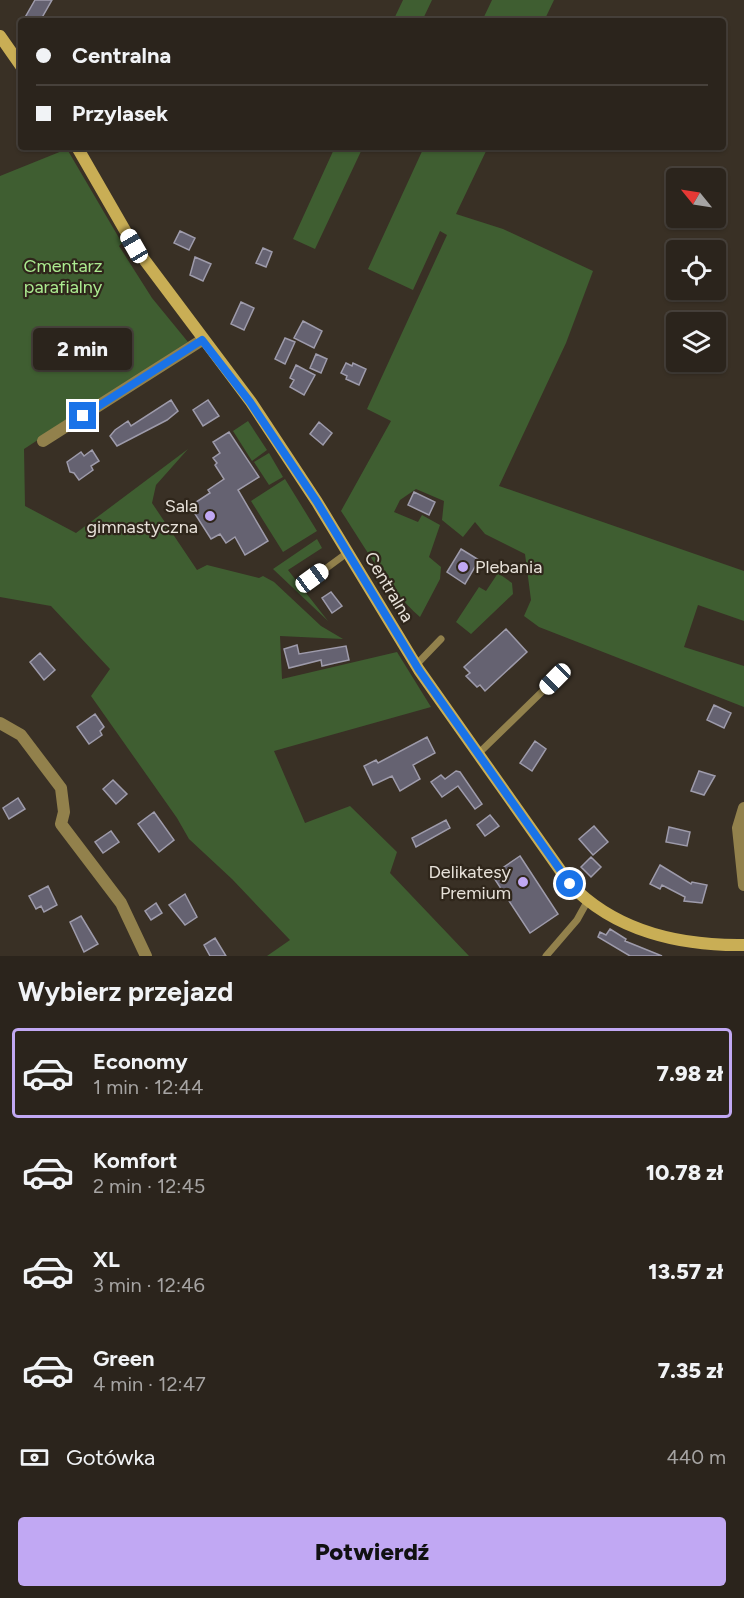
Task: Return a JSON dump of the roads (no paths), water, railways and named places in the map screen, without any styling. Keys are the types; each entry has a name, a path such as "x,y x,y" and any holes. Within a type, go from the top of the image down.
{"street":[{"path":"0,36 18,62"},
{"name":"Centralna","path":"79,150 134,246 250,402 416,665 570,884 587,902 618,920 660,938 744,945"},
{"path":"43,441 202,340"},
{"path":"0,723 21,735 61,788 64,812 61,824 121,903 146,956"},
{"path":"744,808 738,828 744,885"}],"lane":[{"path":"312,578 347,553"},
{"path":"416,665 441,639"},
{"path":"479,753 555,679"},
{"path":"546,956 577,920 587,902"}],"place":[{"name":"Sala gimnastyczna","path":"210,516"},
{"name":"Plebania","path":"463,567"},
{"name":"Delikatesy Premium","path":"523,882"}],"park label":[{"name":"Cmentarz parafialny","path":"63,276"}]}
